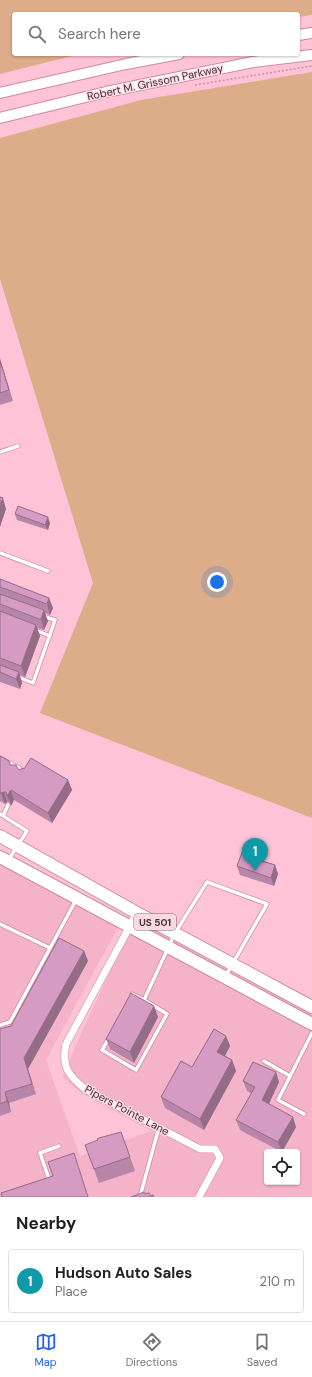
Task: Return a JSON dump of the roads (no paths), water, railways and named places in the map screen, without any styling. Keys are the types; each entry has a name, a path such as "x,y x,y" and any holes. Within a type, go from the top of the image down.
{"main road":[{"path":"300,35 312,33"},
{"name":"Robert M. Grissom Parkway","path":"0,118 106,92 253,62 312,55"},
{"name":"Robert M. Grissom Parkway","path":"0,93 126,64 168,56"},
{"name":"US 501","path":"0,836 137,913 312,1007"},
{"name":"US 501","path":"3,859 312,1024"}],"street":[{"name":"Pipers Pointe Lane","path":"137,913 66,1044 64,1053 67,1072 85,1089 200,1149 215,1149 220,1158 199,1197"}],"lane":[{"path":"0,452 18,446"},
{"path":"0,553 48,571"},
{"path":"13,676 33,683 50,636 55,620 34,613"},
{"path":"28,628 50,636"},
{"path":"0,758 20,769 16,773"},
{"path":"3,859 18,846 27,831 2,815 8,805"},
{"path":"144,1000 175,933 207,882 267,904 225,978"},
{"path":"0,1025 10,1022 77,899"},
{"path":"0,924 50,948"},
{"path":"110,1036 102,1050 136,1070 167,1014 132,994 129,1001"},
{"path":"304,1114 278,1100 312,1033"},
{"path":"264,1061 290,1076"},
{"path":"149,1197 141,1193 159,1127"},
{"path":"42,1182 50,1179 40,1154 59,1146"}],"place":[{"name":"Hudson Auto Sales","path":"255,871"}]}
